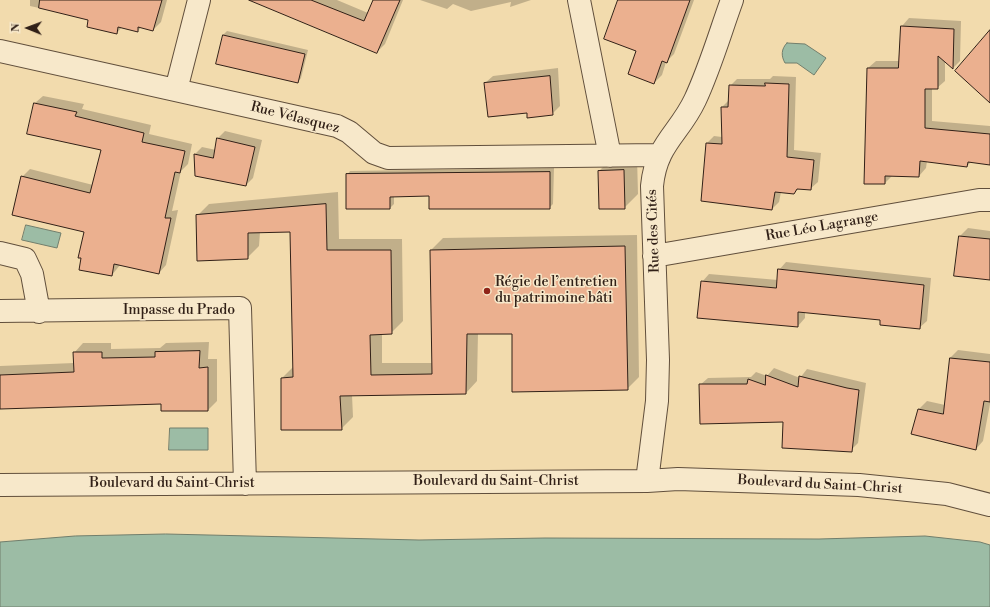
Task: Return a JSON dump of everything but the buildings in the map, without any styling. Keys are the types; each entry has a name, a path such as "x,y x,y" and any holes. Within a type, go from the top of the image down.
{"street":[{"path":"176,90 198,0"},
{"path":"579,0 610,156"},
{"name":"Rue des Cités","path":"647,481 657,401 658,360 652,186 654,170 659,155 695,101 732,0"},
{"name":"Rue Vélasquez","path":"0,51 337,126 349,132 374,153 388,158 659,155"},
{"name":"Rue Léo Lagrange","path":"654,256 979,200 990,200"},
{"path":"0,253 25,259 32,274 39,312"},
{"name":"Impasse du Prado","path":"0,311 39,312 240,308 245,484"},
{"name":"Boulevard du Saint-Christ","path":"0,485 647,481 686,479 859,485 947,494 990,505"}],"shaded area":[{"path":"787,43 805,44 826,58 814,75 797,63 785,63 782,53"},
{"path":"26,225 61,233 57,248 22,240"},
{"path":"170,428 208,428 208,450 169,450"},
{"path":"166,534 419,540 545,538 819,539 925,536 980,542 990,545 990,607 0,607 0,542 75,536"}],"place":[{"name":"Régie de l’entretien du patrimoine bâti","path":"487,291"}]}
